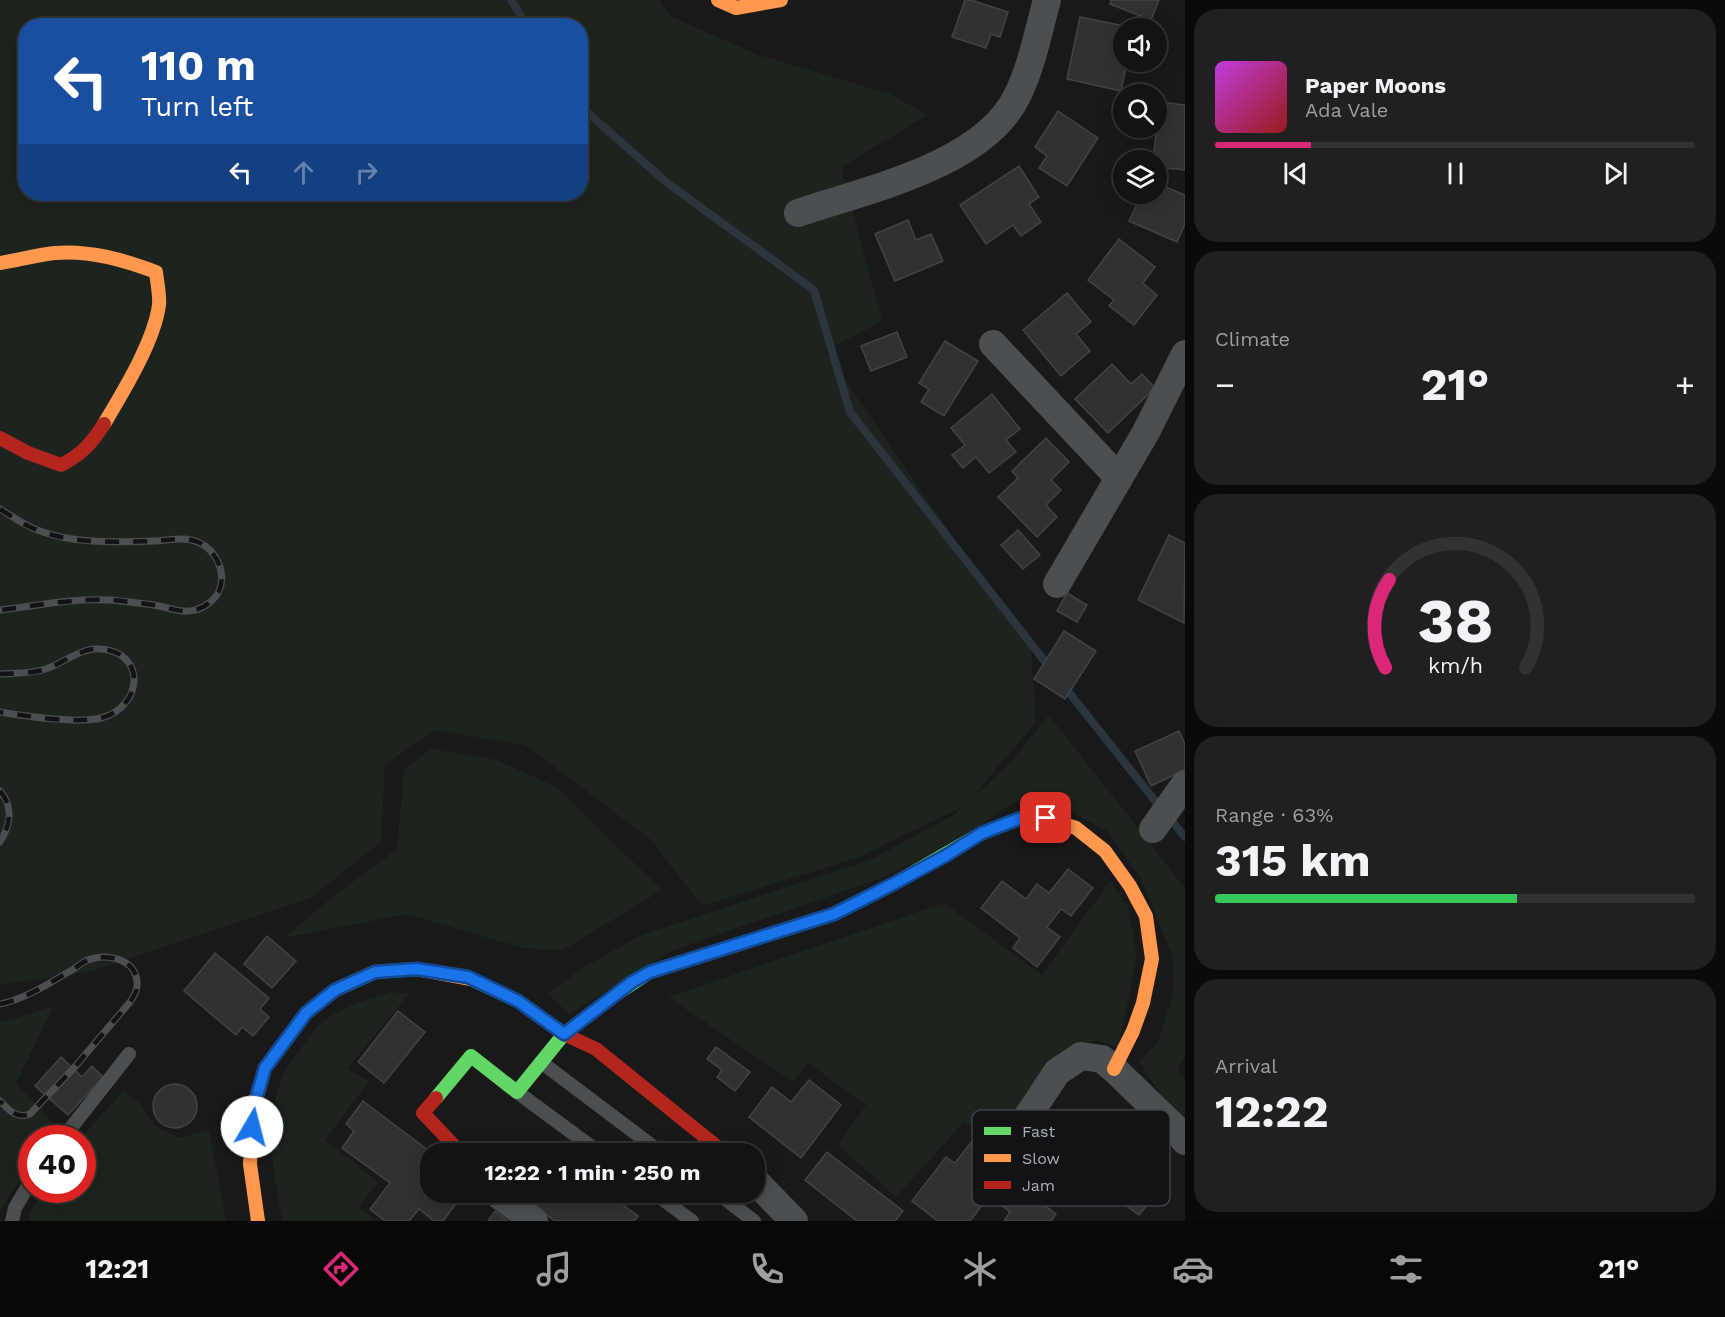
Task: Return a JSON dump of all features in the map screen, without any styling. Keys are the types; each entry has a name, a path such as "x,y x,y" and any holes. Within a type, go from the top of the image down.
{"street":[{"path":"718,0 736,8 781,0"},
{"path":"798,213 934,168 968,148 996,127 1017,97 1047,0"},
{"path":"0,263 60,253 99,256 132,262 156,272 159,304 147,344 123,391 93,441 77,457 62,465 28,453 0,438"},
{"path":"993,344 1119,478"},
{"path":"1056,584 1146,432 1185,354"},
{"path":"1153,829 1185,784"},
{"path":"452,1143 423,1113 471,1056 516,1092 564,1034 632,982 650,972 834,914 902,880 982,833 1021,818 1046,818 1076,828 1105,851 1130,886 1146,916 1152,958 1143,1003 1133,1031 1114,1069"},
{"path":"258,1221 250,1164 253,1109 265,1068 306,1013 335,990 375,972 417,969 468,977 518,1001 564,1034 596,1049 712,1143"},
{"path":"1032,1110 1057,1072 1081,1056 1102,1059 1156,1110"},
{"path":"1170,1123 1185,1141"},
{"path":"765,1191 794,1221"},
{"path":"510,1203 534,1221"}],"lane":[{"path":"73,1125 129,1054"},
{"path":"541,1062 648,1143"},
{"path":"516,1092 585,1143"},
{"path":"12,1221 18,1203"},
{"path":"668,1203 692,1221"},
{"path":"730,1203 754,1221"}],"shaded area":[{"path":"0,0 659,0 670,16 756,54 890,94 928,115 841,167 882,321 825,351 1031,650 1036,722 969,801 1009,764 1049,715 1185,888 1185,1057 1177,1069 1185,1079 1185,1122 1156,1088 1139,1062 1158,1042 1174,991 1172,955 1140,877 1107,831 1057,804 1015,801 959,840 885,877 671,951 570,1014 547,994 584,967 641,935 870,860 954,815 964,806 859,857 702,906 650,839 525,745 435,730 385,765 381,842 312,897 92,971 0,985"},
{"path":"431,749 497,760 556,787 662,890 563,950 523,948 407,914 284,938 335,895 397,849 404,769"},
{"path":"1110,881 1128,906 1137,956 1118,1048 1098,1040 1071,1045 1051,1061 1017,1110 972,1110 972,1127 964,1122 896,1197 838,1145 866,1105 808,1063 793,1082 668,997 944,903 1042,975"},
{"path":"391,992 409,994 347,1069 369,1081 325,1140 378,1182 359,1207 376,1221 283,1221 273,1167 272,1130 273,1111 284,1073 310,1036 324,1021 348,1007"},
{"path":"54,1006 16,1083 55,1125 18,1125 18,1183 0,1211 0,1023"},
{"path":"123,1091 142,1105 153,1125 180,1138 209,1130 226,1221 29,1221 36,1203 96,1203 96,1125 93,1125"}],"building":[{"path":"965,0 1008,12 1000,37 991,34 986,48 952,37"},
{"path":"1111,0 1159,0 1152,18 1146,18 1110,4"},
{"path":"1080,17 1113,24 1113,72 1125,72 1122,84 1113,84 1113,89 1067,79"},
{"path":"1167,103 1185,105 1185,170 1167,168 1167,150 1154,150 1156,138 1167,138"},
{"path":"1058,111 1098,138 1067,186 1039,168 1047,156 1035,147"},
{"path":"1019,166 1039,197 1029,204 1041,222 1021,236 1013,225 986,244 960,205"},
{"path":"1167,188 1185,195 1185,224 1177,242 1129,221 1137,204 1167,204"},
{"path":"908,220 916,240 931,234 943,261 895,281 875,234"},
{"path":"1119,239 1155,267 1143,283 1157,295 1134,325 1109,306 1114,300 1088,280"},
{"path":"1067,293 1091,322 1076,334 1090,351 1061,376 1023,330"},
{"path":"897,332 907,357 871,371 861,346"},
{"path":"945,341 978,361 944,416 921,402 929,389 919,383"},
{"path":"1112,364 1131,384 1142,374 1155,388 1108,433 1075,399"},
{"path":"992,394 1020,429 1006,440 1016,452 989,473 976,457 963,468 952,455 965,445 951,428"},
{"path":"1046,438 1069,462 1051,480 1061,490 1046,505 1057,517 1037,537 998,497 1018,478 1012,471"},
{"path":"1018,530 1040,555 1023,569 1001,545"},
{"path":"1169,535 1185,543 1184,623 1138,600"},
{"path":"1067,593 1087,605 1077,622 1057,611"},
{"path":"1064,631 1096,651 1065,699 1034,679"},
{"path":"1179,731 1185,744 1185,770 1151,786 1135,751"},
{"path":"1068,869 1093,888 1071,916 1061,909 1047,927 1060,937 1037,967 1013,948 1020,938 981,908 1002,881 1026,899 1037,884 1049,893"},
{"path":"267,936 296,961 272,988 244,964"},
{"path":"215,953 269,998 260,1009 269,1017 253,1036 242,1027 236,1035 184,991"},
{"path":"398,1011 425,1032 384,1083 358,1062"},
{"path":"716,1047 750,1072 735,1091 717,1077 722,1070 707,1059"},
{"path":"61,1057 82,1077 92,1066 103,1077 68,1115 35,1086"},
{"path":"809,1080 841,1105 801,1158 749,1117 772,1087 791,1102"},
{"path":"175,1084 184,1085 191,1090 196,1097 196,1115 191,1122 184,1127 175,1128 166,1127 159,1122 154,1115 153,1106 154,1097 159,1090 166,1085"},
{"path":"363,1101 420,1144 420,1203 457,1203 443,1221 434,1221 419,1209 409,1221 385,1221 370,1209 390,1183 342,1148 354,1131 346,1124"},
{"path":"972,1141 972,1206 981,1206 970,1221 938,1221 912,1201 946,1157 955,1163"},
{"path":"827,1152 903,1211 895,1221 857,1221 805,1180"},
{"path":"531,1203 620,1203 638,1216 634,1221 555,1221"},
{"path":"1002,1206 1046,1206 1056,1214 1051,1221 1004,1221 1010,1212"},
{"path":"1127,1206 1146,1206 1139,1215"},
{"path":"495,1211 508,1221 488,1221"}],"waterway":[{"path":"511,0 522,18"},
{"path":"588,113 666,182 814,290 850,412 1050,668"},
{"path":"1063,685 1160,807"},
{"path":"1168,816 1185,837"}],"railway":[{"path":"0,509 35,529 67,538 110,542 193,540 210,550 215,556 222,576 219,591 215,597 202,607 190,611 109,600 68,601 0,610"},
{"path":"0,674 40,671 87,650 101,649 116,653 127,660 134,681 125,704 115,712 101,718 65,720 0,712"},
{"path":"0,791 9,810 8,823 0,842"},
{"path":"0,1004 28,994 94,958 109,957 122,961 133,970 137,980 136,990 130,1002 73,1069 30,1114 17,1114 0,1101"}],"traffic: fast":[{"path":"621,991 650,972 834,914 895,883 982,833 1021,818 1034,818"},
{"path":"436,1098 471,1056 517,1092 564,1034 518,1001 471,979"}],"traffic: slow":[{"path":"718,0 736,8 781,0"},
{"path":"0,263 68,252 119,260 156,272 159,305 151,335 137,366 104,424"},
{"path":"1034,818 1046,818 1076,828 1105,851 1130,886 1146,916 1152,959 1143,1003 1133,1031 1114,1069"},
{"path":"258,1221 250,1164 253,1109 265,1068 306,1013 335,990 375,972 417,969 471,979"}],"traffic: jam":[{"path":"0,438 28,453 61,465 85,448 104,424"},
{"path":"621,991 564,1034 596,1049 712,1143"},
{"path":"436,1098 423,1113 452,1143"}],"route":[{"path":"252,1127 253,1109 265,1068 306,1013 335,990 375,972 417,969 468,977 518,1001 564,1034 632,982 650,972 834,914 945,856 982,833 1021,818 1046,818"}]}
